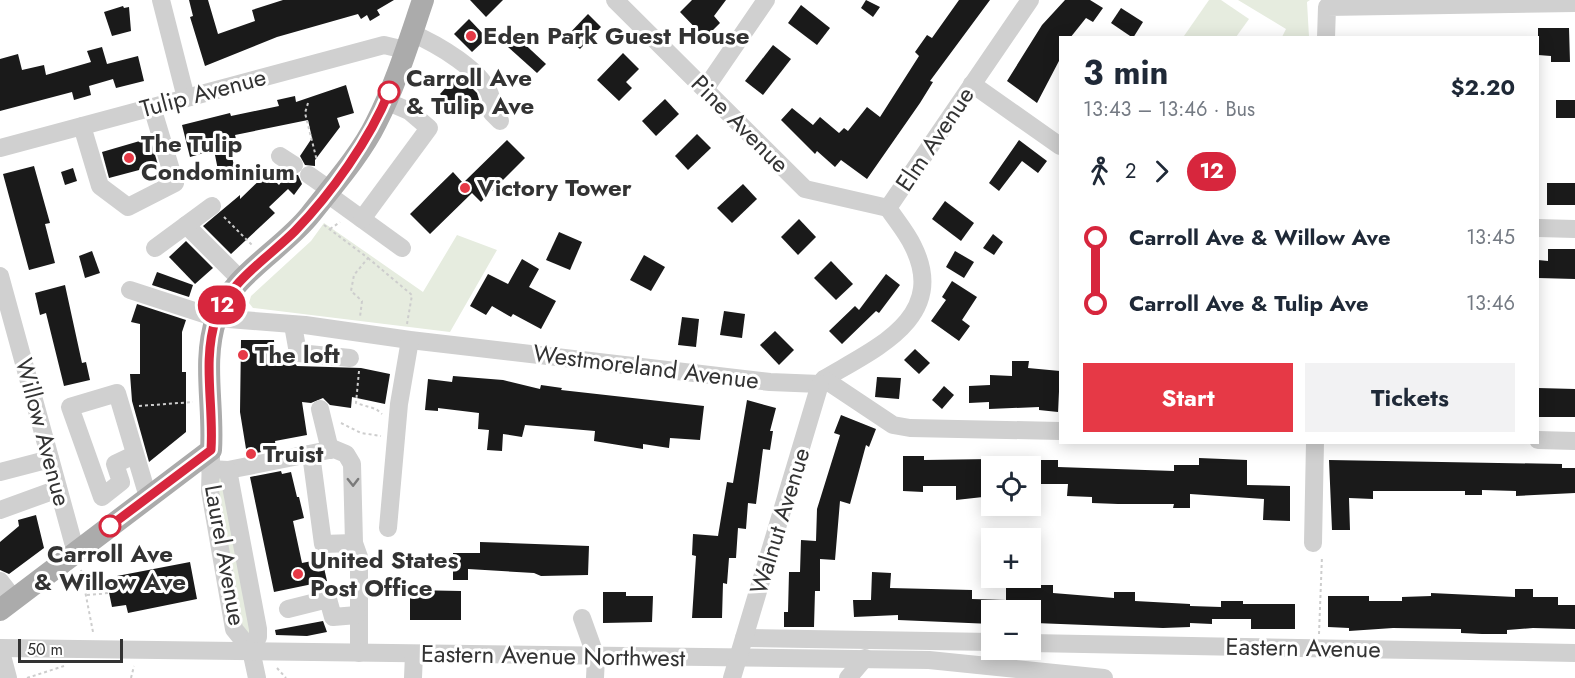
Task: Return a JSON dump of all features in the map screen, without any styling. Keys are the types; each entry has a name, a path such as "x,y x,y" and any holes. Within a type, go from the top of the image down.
{"main road":[{"path":"7,605 78,561 124,516 148,497 210,459 209,358 216,318 226,298 295,231 370,134 386,101 423,0"}],"street":[{"path":"160,0 186,98"},
{"name":"Pine Avenue","path":"615,0 805,189 888,208"},
{"path":"705,89 766,0"},
{"name":"Elm Avenue","path":"822,382 884,343 909,320 922,301 923,280 914,247 888,208 1030,0"},
{"path":"1326,36 1327,7 1568,2"},
{"path":"408,42 449,52 486,87 492,99 492,113 500,122"},
{"name":"Tulip Avenue","path":"0,148 384,45 408,42"},
{"path":"972,84 1059,145"},
{"path":"362,219 429,128 409,111 386,101"},
{"path":"82,126 100,186 128,207 175,183 152,107"},
{"path":"300,165 362,219 402,248"},
{"path":"154,248 212,206"},
{"path":"186,225 242,281"},
{"path":"1539,228 1575,229"},
{"name":"Willow Avenue","path":"0,276 78,561"},
{"name":"Westmoreland Avenue","path":"130,290 216,318 408,334 770,382 822,382"},
{"path":"293,325 298,353 355,363"},
{"path":"388,528 408,334"},
{"path":"822,382 893,425 910,428 1059,431"},
{"name":"Walnut Avenue","path":"732,678 822,382"},
{"path":"38,414 117,393 148,497"},
{"path":"70,407 102,497 121,482 115,464 134,455"},
{"path":"329,412 330,450"},
{"path":"1539,440 1575,441"},
{"path":"1313,543 1315,444"},
{"path":"210,459 228,470 330,450 346,454 352,464 354,543 359,557 358,653"},
{"path":"311,454 323,544 354,543"},
{"path":"0,472 50,459"},
{"name":"Laurel Avenue","path":"210,459 210,490 234,629 251,650 258,637 258,629 228,470"},
{"path":"0,510 58,489"},
{"path":"109,491 124,516"},
{"path":"0,581 7,605"},
{"path":"288,609 328,599 333,617 357,615"},
{"path":"582,618 596,657 595,678"},
{"path":"744,638 981,642"},
{"name":"Eastern Avenue","path":"1041,643 1575,653"},
{"path":"0,648 8,678"},
{"name":"Eastern Avenue Northwest","path":"0,648 596,657 865,658 929,660 972,671 1104,678"},
{"path":"251,650 257,678"},
{"path":"413,678 414,654"},
{"path":"848,678 865,658"}],"path":[{"path":"300,165 305,112 308,103"},
{"path":"212,206 254,246"},
{"path":"322,223 412,295 408,334"},
{"path":"330,230 339,223"},
{"path":"360,322 363,301 351,291 354,274 368,258"},
{"path":"355,363 356,403 376,409"},
{"path":"121,407 211,402"},
{"path":"329,412 349,428 396,439"},
{"path":"1313,543 1322,543 1319,649"},
{"path":"78,561 94,635"},
{"path":"87,596 109,593"},
{"path":"275,666 286,678"},
{"path":"131,678 134,668"},
{"path":"27,678 36,673 54,669"}],"shaded area":[{"path":"1209,0 1221,0 1249,19 1237,36 1184,36"},
{"path":"1238,0 1310,0 1307,2 1309,36 1282,36 1286,29"},
{"path":"324,223 423,292 457,235 497,250 450,332 253,308 249,303 251,296 311,241"},
{"path":"220,477 255,634 243,634 216,482"}],"building":[{"path":"189,0 208,0 218,34 255,21 252,10 283,0 394,0 377,10 380,15 370,21 367,15 361,19 358,14 277,37 205,66 190,17 193,16"},
{"path":"470,0 503,0 486,17"},
{"path":"692,0 726,0 714,16 720,23 705,38 680,12"},
{"path":"866,0 880,7 873,17 861,8"},
{"path":"959,0 990,0 930,81 933,82 920,103 867,179 841,160 835,167 817,151 815,154 781,120 792,108 813,125 820,117 839,133 844,128 848,131 867,107 880,117 919,56 915,52 927,35 932,38"},
{"path":"1065,0 1090,0 1103,8 1093,22 1086,18 1072,36 1059,36 1059,61 1037,103 1007,81 1042,25"},
{"path":"801,5 830,28 817,45 788,23"},
{"path":"123,6 124,8 129,7 131,31 112,36 104,12"},
{"path":"1121,8 1143,22 1134,36 1130,36 1111,23"},
{"path":"588,14 601,27 580,49 566,37"},
{"name":"Eden Park Guest House","path":"469,19 487,38 472,52 454,34"},
{"path":"1538,28 1569,28 1570,62 1551,62 1551,56 1539,55"},
{"path":"517,37 546,64 537,73 508,47"},
{"path":"773,45 791,59 763,95 745,81"},
{"path":"102,47 107,64 138,56 144,81 116,88 113,79 89,86 91,95 74,100 72,92 0,111 0,59 18,54 22,70 44,65 46,75 91,62 87,51"},
{"path":"623,53 639,69 626,82 632,88 619,101 597,80"},
{"path":"458,74 477,93 480,103 474,110 461,98 453,106 440,94"},
{"path":"346,85 354,113 337,118 340,127 315,160 315,166 305,165 300,156 312,138 308,120 235,135 236,139 229,140 235,172 219,175 214,150 190,157 182,125 230,113 231,116 279,106 277,100 295,96 296,102"},
{"path":"665,99 679,114 656,136 642,121"},
{"path":"1556,100 1575,100 1575,118 1556,118"},
{"path":"697,134 711,148 688,170 675,156"},
{"name":"The Tulip Condominium","path":"150,138 158,165 109,178 102,152"},
{"name":"Victory Tower","path":"507,140 525,158 481,202 472,193 430,234 410,214 453,172 463,183"},
{"path":"1019,140 1047,161 1038,173 1022,161 999,191 989,183"},
{"path":"34,166 50,223 45,224 55,263 29,270 3,174"},
{"path":"73,168 77,181 65,185 61,172"},
{"path":"267,173 279,185 287,174 298,175 302,184 294,195 288,189 269,207 275,213 231,254 203,226 240,195 240,199"},
{"path":"1547,183 1575,183 1575,205 1547,205"},
{"path":"743,184 757,199 732,223 717,208"},
{"path":"945,201 974,223 961,241 932,219"},
{"path":"799,219 816,237 798,255 781,237"},
{"path":"559,232 582,242 570,270 546,260"},
{"path":"993,234 1003,242 994,255 983,248"},
{"path":"186,241 213,268 195,284 169,257"},
{"path":"1548,249 1575,249 1575,279 1539,278 1539,260 1548,261"},
{"path":"92,251 100,273 85,278 79,256"},
{"path":"955,251 974,262 964,278 946,267"},
{"path":"644,255 665,267 651,291 630,280"},
{"path":"522,259 539,269 529,287 556,301 541,329 513,314 511,317 492,306 486,315 470,306 488,274 508,284"},
{"path":"831,261 853,284 836,300 814,278"},
{"path":"157,272 193,285 189,297 152,285"},
{"path":"886,274 900,285 879,313 876,311 842,344 829,331 855,306 859,310"},
{"path":"952,281 977,297 962,320 970,326 959,341 931,321 946,300 942,297"},
{"path":"65,285 82,363 86,362 90,380 64,386 46,313 40,315 35,293"},
{"path":"137,304 186,320 182,332 182,372 186,372 186,432 149,462 132,401 130,374 140,374 140,324 131,322"},
{"path":"724,311 745,314 742,338 720,335"},
{"path":"682,317 699,319 696,347 678,345"},
{"path":"775,331 794,350 779,365 760,345"},
{"path":"241,340 274,340 275,356 287,355 297,366 361,368 390,374 385,404 352,397 351,408 330,405 323,398 311,403 302,402 307,435 275,441 276,449 247,455 240,412"},
{"path":"915,349 930,363 919,374 904,360"},
{"path":"1012,361 1029,361 1028,368 1059,371 1058,412 1039,410 1039,407 989,409 989,402 969,403 969,386 990,385 990,375 1012,376"},
{"path":"453,376 503,380 540,389 541,385 562,388 561,390 704,406 700,440 670,438 669,448 643,444 643,449 594,441 595,431 525,425 522,437 503,434 502,451 487,450 489,430 478,429 479,413 438,408 438,411 425,410 428,379 452,382"},
{"path":"877,377 901,378 899,399 875,397"},
{"path":"944,386 954,395 942,409 932,400"},
{"path":"1539,388 1575,389 1575,417 1539,417"},
{"path":"747,400 776,408 770,431 773,431 770,450 763,449 756,504 748,503 746,529 738,528 736,558 729,558 727,584 723,583 722,618 692,618 696,556 692,555 693,534 718,536 727,482 733,483"},
{"path":"841,415 876,429 869,447 866,445 850,504 840,501 835,560 820,559 820,591 815,591 814,627 784,627 784,612 788,612 789,572 800,572 801,540 816,541 817,509 840,435 834,433"},
{"path":"903,456 924,456 924,460 981,459 981,497 956,500 956,486 923,486 923,492 903,491"},
{"path":"1199,458 1247,460 1247,485 1290,486 1290,521 1263,520 1264,499 1190,494 1190,508 1173,508 1174,504 1092,503 1092,497 1067,496 1068,484 1041,484 1041,460 1058,460 1058,467 1174,471 1174,465 1199,465"},
{"path":"1329,460 1562,464 1562,468 1575,468 1575,493 1516,496 1516,491 1482,490 1482,495 1465,495 1465,491 1373,491 1373,499 1349,498 1350,530 1332,530"},
{"path":"281,471 282,474 291,472 304,518 293,521 302,563 322,559 327,581 274,592 250,477"},
{"path":"36,515 44,548 9,574 0,570 0,542 19,526 18,520"},
{"path":"480,542 589,546 588,575 541,576 534,573 468,569 468,580 453,580 453,553 480,553"},
{"path":"190,562 197,599 128,613 126,605 112,607 107,583 118,581 117,576"},
{"path":"872,572 891,573 890,588 972,590 972,599 1006,600 981,600 981,624 898,620 898,615 854,617 853,600 871,600"},
{"path":"1041,585 1053,585 1053,593 1114,598 1114,592 1135,592 1135,601 1190,604 1190,606 1221,607 1221,601 1243,601 1243,604 1295,604 1295,629 1251,629 1251,619 1212,619 1212,624 1190,623 1190,627 1041,623 1041,600 1006,600 1006,588 1041,588"},
{"path":"1515,589 1533,589 1533,597 1558,597 1558,605 1575,605 1575,629 1533,628 1507,630 1507,634 1482,634 1461,633 1461,629 1393,628 1349,631 1349,628 1328,627 1328,596 1369,596 1369,601 1402,601 1402,597 1431,596 1431,593 1515,597"},
{"path":"410,590 461,591 461,620 410,620"},
{"path":"603,592 626,592 626,596 653,596 652,622 603,623"},
{"path":"323,621 327,632 307,636 276,635 275,630"}],"bus line":[{"name":"12","path":"110,526 211,450 209,358 216,318 226,298 233,290 309,216 370,134 389,92"}],"place":[{"name":"Eden Park Guest House","path":"471,36"},
{"name":"Carroll Ave & Tulip Ave","path":"389,92"},
{"name":"The Tulip Condominium","path":"129,158"},
{"name":"Victory Tower","path":"465,188"},
{"name":"The loft","path":"243,355"},
{"name":"Truist","path":"251,454"},
{"name":"Carroll Ave & Willow Ave","path":"110,526"},
{"name":"United States Post Office","path":"298,574"}]}
